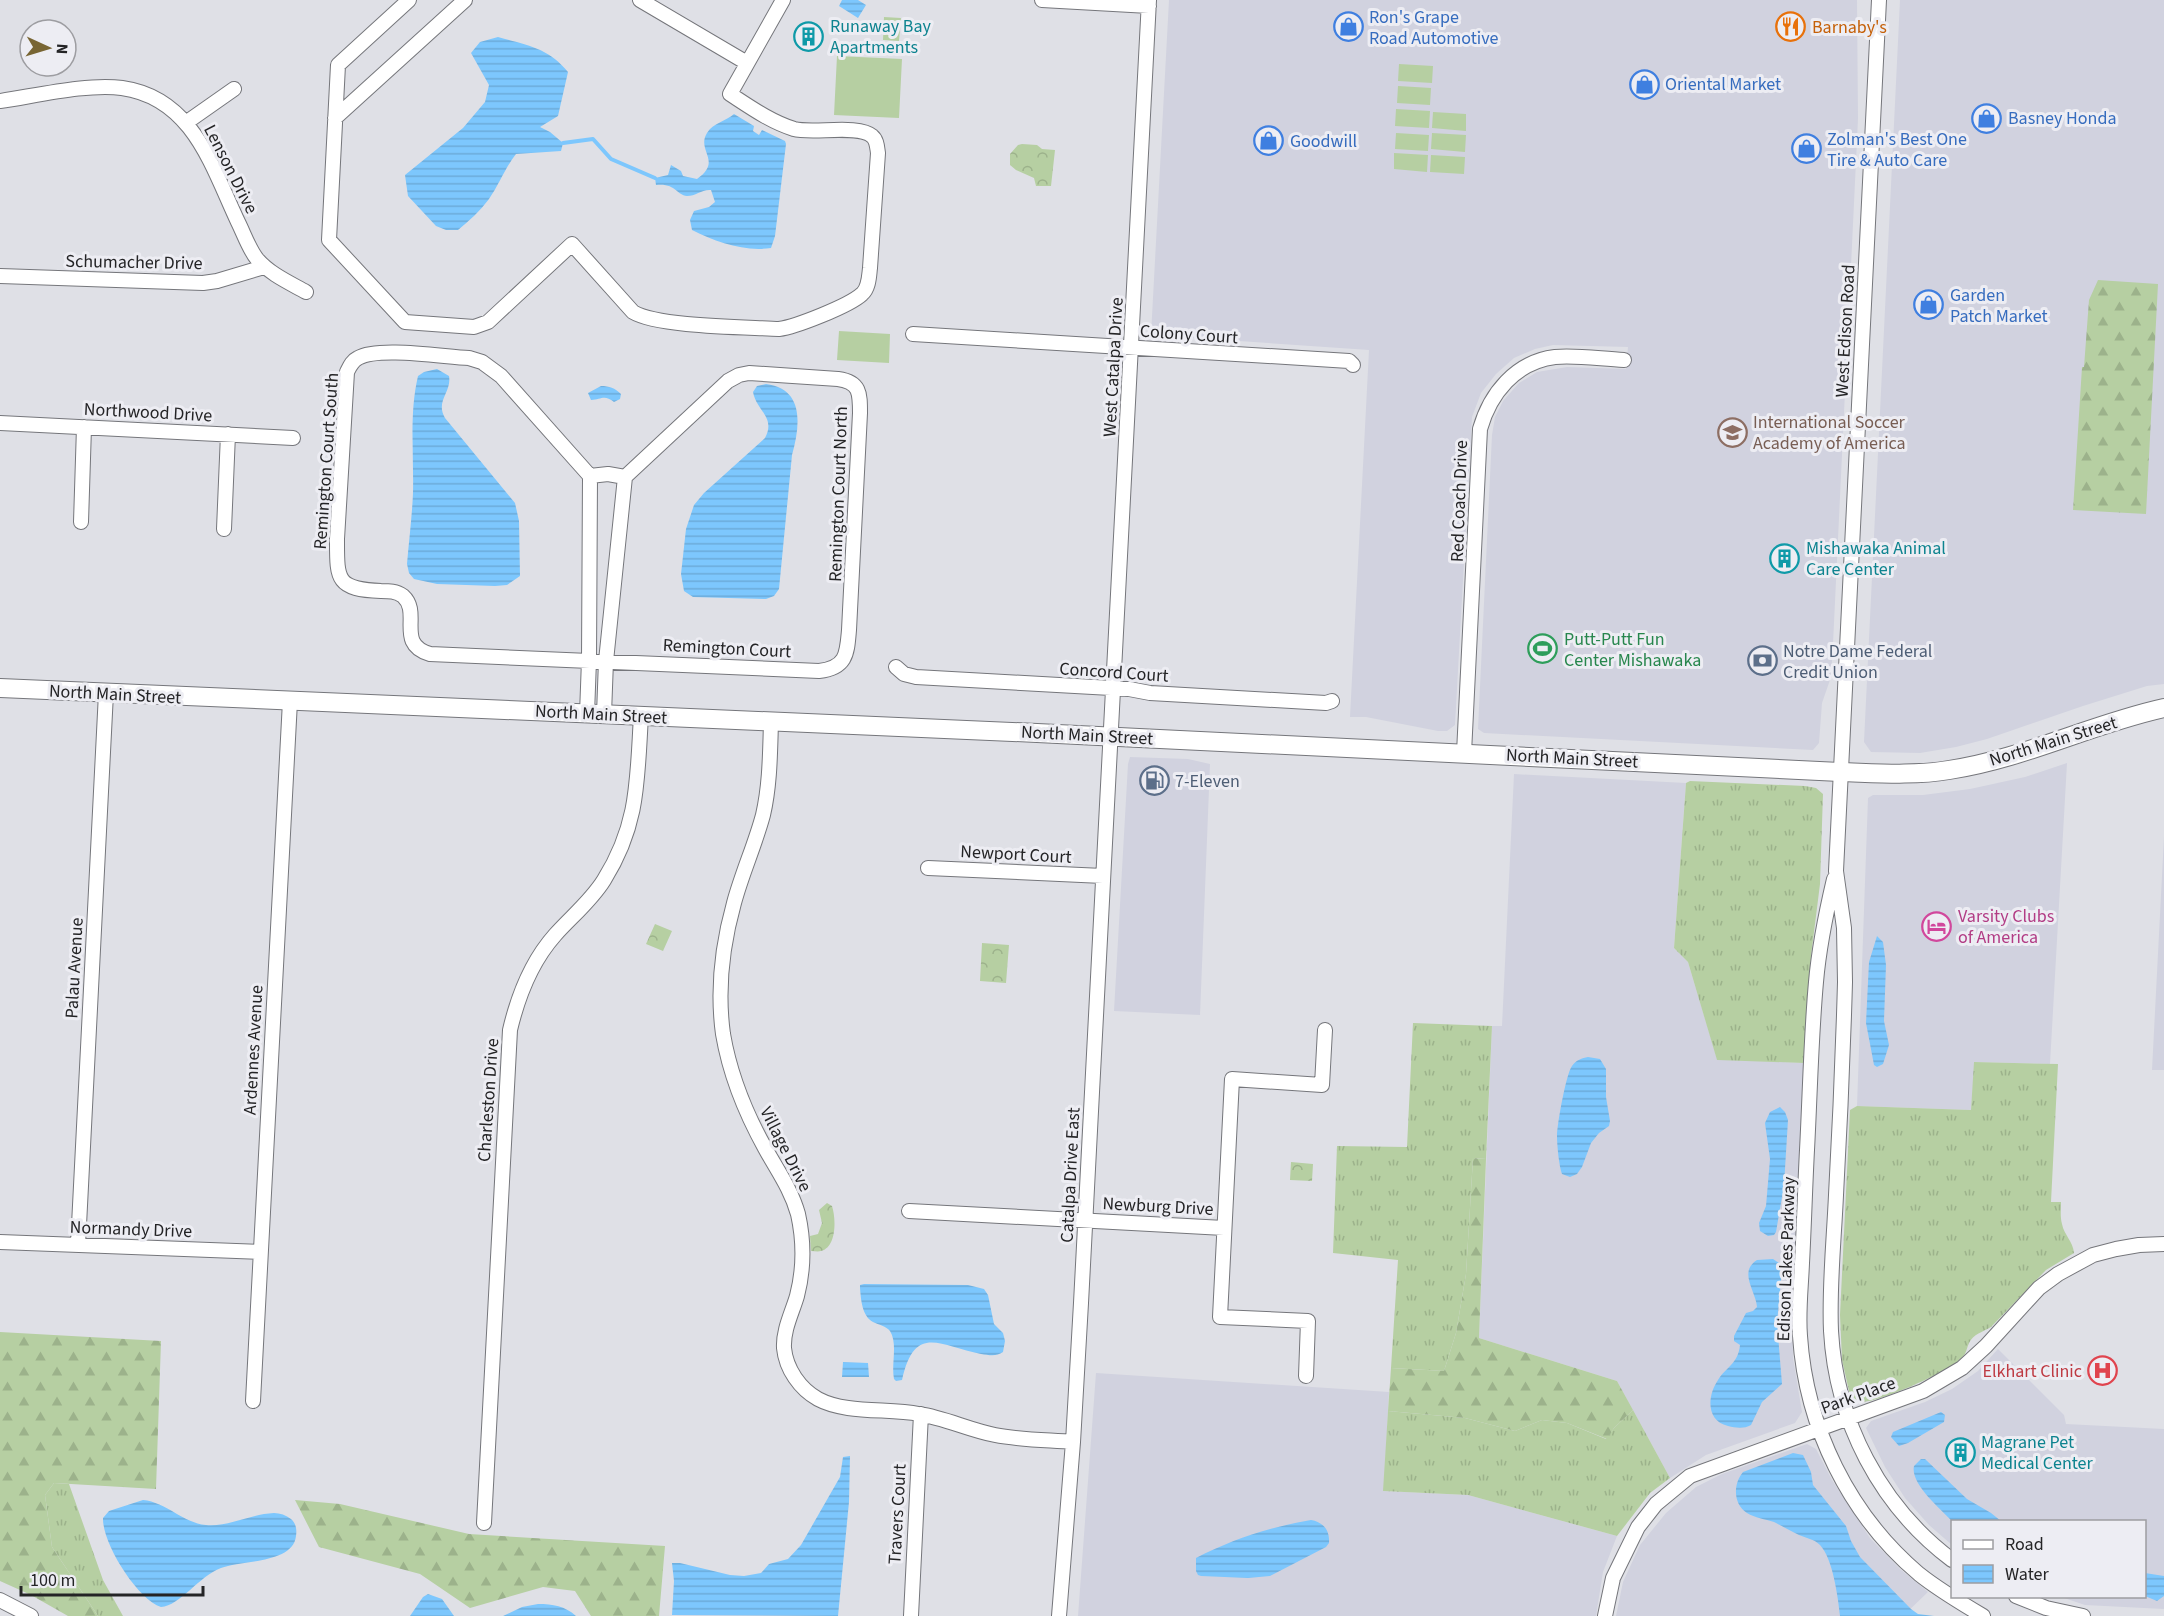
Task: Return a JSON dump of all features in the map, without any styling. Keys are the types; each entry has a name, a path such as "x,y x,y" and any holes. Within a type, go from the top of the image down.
{"main road":[{"name":"North Main Street","path":"0,688 1111,736 1906,774 1949,771 2164,708"}],"street":[{"path":"409,0 338,65 329,240 405,322 474,327 488,322 572,244 633,312 641,317 676,323 778,329 793,327 852,301 863,293 868,284 878,153 876,142 871,135 860,131 796,129 764,116 729,94 783,0"},
{"path":"335,118 465,0"},
{"path":"640,0 747,63"},
{"path":"765,33 773,0"},
{"path":"1042,0 1149,3"},
{"name":"West Edison Road","path":"1840,772 1872,176 1879,0"},
{"name":"West Catalpa Drive","path":"1111,736 1133,348 1149,3"},
{"name":"Lenson Drive","path":"0,101 81,90 122,88 140,92 174,110 187,122 204,149 250,248 264,267 306,292"},
{"path":"187,122 234,89"},
{"name":"Schumacher Drive","path":"0,276 203,283 264,267"},
{"name":"Colony Court","path":"913,334 1349,361 1353,365"},
{"name":"Remington Court South","path":"423,652 411,639 410,608 402,595 396,592 359,590 348,586 341,579 337,561 337,539 347,372 352,362 372,353 469,358 482,362 501,376 590,476"},
{"name":"Red Coach Drive","path":"1464,753 1480,429 1485,411 1494,396 1512,376 1523,367 1538,361 1567,357 1624,360"},
{"name":"Remington Court North","path":"625,477 728,381 739,375 763,373 838,379 848,380 855,385 859,391 860,413 849,630 847,652 843,660"},
{"name":"Northwood Drive","path":"0,423 293,438"},
{"path":"81,522 84,427"},
{"path":"224,529 228,434"},
{"path":"608,474 625,477 606,661 595,714 589,660 590,476 608,474"},
{"name":"Remington Court","path":"423,652 819,671 830,670 843,660"},
{"name":"Concord Court","path":"896,667 904,674 916,677 1114,688 1150,693 1326,703 1332,701"},
{"name":"Palau Avenue","path":"78,1245 106,693"},
{"name":"Ardennes Avenue","path":"253,1401 290,701"},
{"name":"Charleston Drive","path":"484,1523 510,1030 521,992 542,952 593,896 615,861 625,838 633,815 636,793 641,716"},
{"name":"Village Drive","path":"771,722 770,764 763,814 734,903 723,949 721,1012 727,1054 739,1095 755,1131 788,1186 801,1229 802,1269 784,1338 784,1351 789,1367 806,1390 819,1399 846,1407 921,1414 994,1435 1073,1442"},
{"name":"Catalpa Drive East","path":"1059,1616 1073,1442 1111,736"},
{"name":"Edison Lakes Parkway","path":"1840,772 1836,871 1844,928 1845,982 1831,1331 1840,1392 1860,1449 1889,1496 1920,1532 1951,1558"},
{"name":"Newport Court","path":"928,868 1103,876"},
{"name":"Edison Lakes Parkway","path":"1836,871 1824,924 1816,981 1799,1314 1805,1375 1818,1428 1845,1484 1885,1541 1919,1574 1951,1597"},
{"path":"1306,1376 1308,1321 1220,1317 1232,1079 1322,1085 1325,1030"},
{"name":"Newburg Drive","path":"909,1211 1224,1228"},
{"name":"Normandy Drive","path":"0,1242 260,1252"},
{"name":"Park Place","path":"1605,1616 1612,1578 1638,1527 1656,1504 1699,1471 1923,1391 1962,1368 1986,1346 2040,1288 2074,1264 2116,1249 2164,1244"},
{"name":"Travers Court","path":"911,1616 921,1414"},
{"name":"Edison Lakes Parkway","path":"1952,1598 1983,1616"},
{"path":"2021,1598 2046,1608 2083,1616"},
{"path":"0,1600 31,1616"}],"shaded area":[{"path":"1169,0 1857,0 1858,119 1833,644 1831,677 1822,703 1819,743 1813,750 1484,733 1478,729 1492,435 1495,417 1503,401 1519,383 1537,372 1567,367 1626,369 1628,347 1553,345 1535,349 1514,358 1496,374 1481,393 1472,417 1455,725 1447,731 1438,731 1366,717 1350,717 1369,350 1151,335"},
{"path":"1900,0 2164,0 2164,684 2147,686 1987,739 1920,753 1871,752 1864,742"},
{"path":"1130,757 1188,759 1210,764 1200,1015 1114,1011"},
{"path":"2067,763 2050,1064 1975,1062 1971,1110 1857,1106 1868,798 1873,795 1923,795 1970,789 2025,777"},
{"path":"1514,774 1686,783 1674,948 1688,962 1717,1059 1804,1063 1792,1299 1793,1358 1802,1412 1795,1423 1706,1455 1670,1478 1617,1381 1479,1338 1492,1026 1502,1026"},
{"path":"2164,837 2164,1070 2152,1070"},
{"path":"1998,1349 2064,1415 2066,1424 2164,1429 2164,1609 2085,1605 2064,1598 2146,1598 2146,1520 1951,1520 1951,1544 1929,1525 1905,1498 1885,1467 1866,1428 1871,1421 1925,1402 1952,1389 1978,1371"},
{"path":"1096,1373 1389,1392 1384,1491 1468,1495 1617,1536 1603,1572 1596,1616 1078,1616"},
{"path":"1807,1444 1816,1449 1832,1480 1870,1538 1900,1569 1928,1592 1903,1616 1616,1616 1623,1582 1640,1545 1666,1513 1696,1487 1722,1474"}],"green space":[{"path":"884,17 901,18 899,41 883,40"},
{"path":"837,56 902,59 899,118 834,115"},
{"path":"1399,64 1433,66 1432,83 1398,81"},
{"path":"1398,86 1431,88 1430,105 1397,103"},
{"path":"1396,109 1430,111 1429,128 1395,126"},
{"path":"1433,112 1466,114 1466,131 1432,128"},
{"path":"1396,133 1429,135 1428,151 1395,149"},
{"path":"1432,133 1466,135 1465,152 1431,149"},
{"path":"1022,144 1055,150 1051,186 1036,186 1034,178 1010,165 1010,154"},
{"path":"1394,153 1428,155 1427,172 1394,169"},
{"path":"1431,155 1465,157 1464,174 1430,172"},
{"path":"2098,280 2158,284 2146,514 2073,510 2082,367 2084,367 2089,300"},
{"path":"839,331 890,334 889,363 837,360"},
{"path":"1690,781 1805,786 1816,788 1823,794 1820,884 1811,956 1804,1063 1717,1060 1688,962 1674,948 1686,783"},
{"path":"655,924 672,931 663,951 646,944"},
{"path":"982,943 1009,945 1006,983 980,981"},
{"path":"1413,1023 1492,1026 1486,1159 1473,1158 1466,1274 1456,1333 1444,1371 1391,1368 1398,1260 1333,1253 1337,1146 1407,1147"},
{"path":"1974,1062 2058,1064 2051,1202 2061,1202 2062,1224 2074,1253 2046,1270 1991,1327 1973,1337 1964,1355 1957,1362 1923,1381 1891,1394 1864,1402 1855,1402 1849,1391 1842,1360 1840,1315 1850,1110 1857,1106 1971,1110"},
{"path":"1473,1158 1486,1159 1479,1338 1617,1381 1633,1410 1614,1428 1607,1439 1567,1423 1542,1420 1515,1431 1465,1418 1388,1411 1391,1368 1444,1371 1456,1333 1466,1274"},
{"path":"1291,1162 1313,1164 1312,1181 1290,1180"},
{"path":"827,1203 832,1206 833,1211 833,1238 826,1248 811,1251 810,1236 818,1234 822,1223 819,1210"},
{"path":"0,1332 161,1341 156,1489 54,1483 45,1495 52,1547 98,1616 68,1616 0,1581"},
{"path":"1633,1410 1670,1478 1650,1493 1617,1536 1468,1495 1383,1491 1388,1411 1465,1418 1515,1431 1542,1420 1567,1423 1606,1439"},
{"path":"54,1483 69,1484 103,1580 123,1616 98,1616 52,1547 45,1495"},
{"path":"295,1500 340,1504 469,1534 665,1546 659,1616 591,1616 575,1591 543,1587 470,1608 420,1574 319,1547"}],"water":[{"path":"842,0 858,0 866,5 858,18 839,6"},
{"path":"498,37 545,52 568,72 558,116 540,127 563,143 561,151 516,154 493,194 482,208 458,230 446,230 436,226 408,196 405,175 463,128 485,102 489,85 471,53 480,42"},
{"path":"734,114 754,126 753,131 759,135 762,130 785,141 786,144 775,236 771,248 751,249 730,245 692,230 690,220 694,211 709,207 715,202 711,190 687,196 680,194 672,187 656,185 655,178 668,175 671,165 681,171 683,176 697,179 704,173 709,161 704,145 707,133"},
{"path":"437,369 449,376 442,407 445,418 515,503 519,521 520,576 507,585 437,584 414,579 409,573 407,564 413,493 415,390 418,376"},
{"path":"766,384 779,387 788,393 797,410 798,421 792,455 779,589 774,596 766,599 693,597 684,591 681,574 686,529 694,505 704,493 765,438 768,431 767,419 753,392 757,386"},
{"path":"601,386 616,390 621,394 620,399 614,402 605,398 591,400 588,393"},
{"path":"1877,936 1883,942 1886,965 1884,1021 1889,1045 1883,1064 1877,1067 1874,1065 1866,1023 1869,962"},
{"path":"1588,1057 1600,1059 1606,1069 1606,1097 1610,1121 1609,1126 1591,1143 1577,1174 1570,1177 1562,1174 1560,1166 1557,1140 1558,1122 1572,1066 1575,1062"},
{"path":"1780,1107 1788,1120 1784,1185 1776,1232 1768,1236 1760,1231 1759,1223 1766,1206 1770,1159 1765,1123 1770,1112"},
{"path":"1773,1259 1782,1269 1777,1323 1782,1384 1762,1402 1751,1425 1740,1428 1728,1426 1716,1419 1712,1413 1712,1393 1718,1380 1737,1357 1740,1345 1734,1341 1734,1336 1746,1313 1757,1307 1748,1276 1749,1270 1757,1260"},
{"path":"860,1285 968,1285 984,1289 988,1295 994,1324 1003,1333 1005,1341 1003,1352 990,1355 941,1344 922,1345 914,1351 907,1362 902,1380 896,1381 893,1373 892,1336 888,1329 866,1316 860,1288"},
{"path":"843,1362 868,1363 869,1377 842,1377"},
{"path":"1941,1412 1945,1415 1944,1422 1908,1443 1899,1446 1891,1437 1893,1432"},
{"path":"1793,1453 1803,1455 1811,1472 1813,1485 1846,1526 1860,1557 1911,1609 1918,1614 1934,1616 1840,1616 1832,1569 1820,1545 1774,1522 1750,1515 1742,1509 1737,1499 1736,1488 1743,1472"},
{"path":"850,1456 849,1502 838,1616 672,1615 674,1581 672,1563 744,1576 761,1573 769,1564 788,1559 801,1545 840,1477 843,1457"},
{"path":"1921,1459 1925,1459 1967,1499 2000,1520 1951,1520 1916,1480 1914,1466"},
{"path":"143,1500 159,1504 190,1521 206,1525 223,1524 265,1514 281,1514 294,1522 296,1536 293,1545 286,1552 265,1560 221,1568 205,1577 175,1602 161,1607 152,1602 132,1582 115,1555 104,1529 103,1518 109,1511"},
{"path":"1311,1520 1325,1527 1329,1543 1326,1547 1270,1576 1248,1578 1201,1576 1196,1571 1196,1558 1210,1551 1252,1534"},
{"path":"2146,1573 2164,1576 2164,1596 2157,1601 2146,1596"},
{"path":"428,1594 442,1599 454,1616 410,1616 423,1597"},
{"path":"538,1604 558,1606 576,1616 503,1616 522,1607"}],"waterway":[{"path":"563,143 593,139 611,159 655,178"}],"place":[{"name":"Ron's Grape Road Automotive","path":"1348,27"},
{"name":"Barnaby's","path":"1791,27"},
{"name":"Runaway Bay Apartments","path":"809,36"},
{"name":"Oriental Market","path":"1644,84"},
{"name":"Basney Honda","path":"1987,118"},
{"name":"Goodwill","path":"1269,141"},
{"name":"Zolman's Best One Tire & Auto Care","path":"1806,149"},
{"name":"Garden Patch Market","path":"1929,305"},
{"name":"International Soccer Academy of America","path":"1732,432"},
{"name":"Mishawaka Animal Care Center","path":"1785,558"},
{"name":"Putt-Putt Fun Center Mishawaka","path":"1543,649"},
{"name":"Notre Dame Federal Credit Union","path":"1762,661"},
{"name":"7-Eleven","path":"1154,781"},
{"name":"Varsity Clubs of America","path":"1937,926"},
{"name":"Elkhart Clinic","path":"2103,1371"},
{"name":"Magrane Pet Medical Center","path":"1960,1452"}]}
